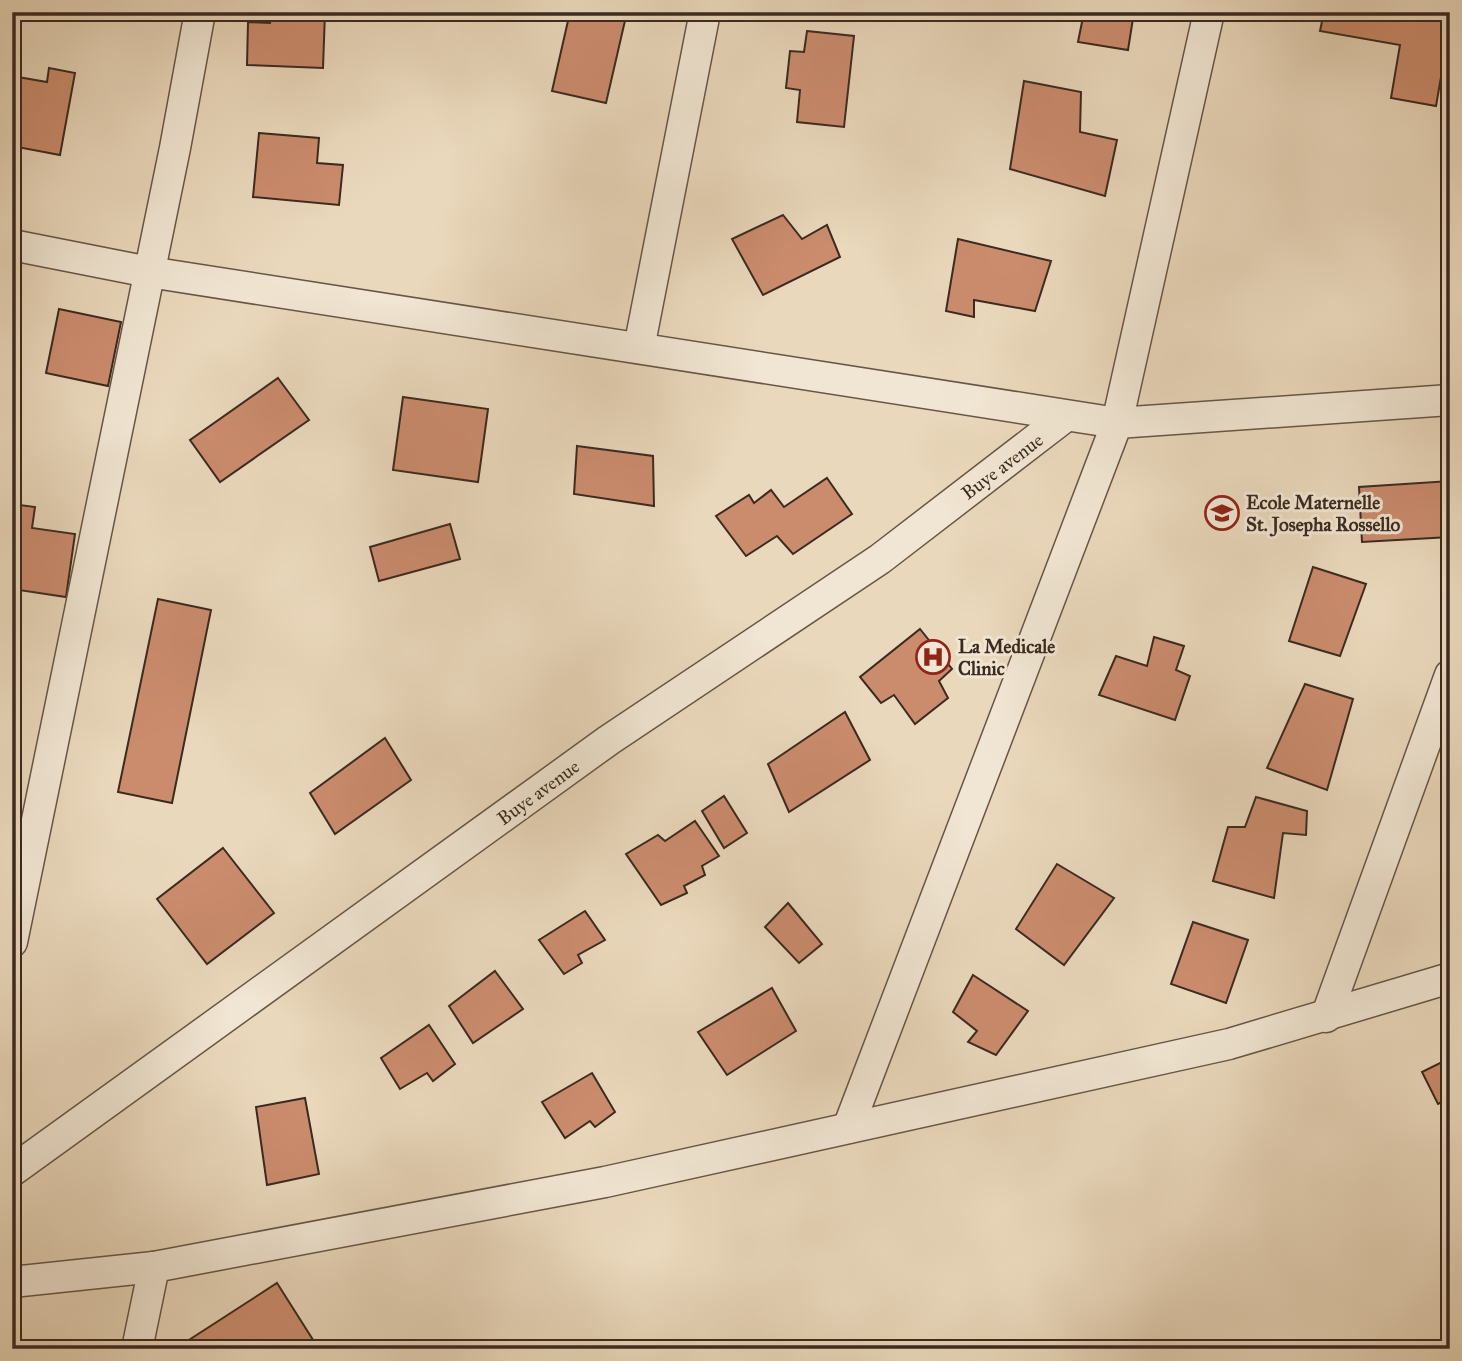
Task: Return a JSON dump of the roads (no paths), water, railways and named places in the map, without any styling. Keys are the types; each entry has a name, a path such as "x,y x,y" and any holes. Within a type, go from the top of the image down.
{"street":[{"path":"12,942 175,148 200,12"},
{"path":"639,348 705,12"},
{"path":"848,1128 1116,423 1209,12"},
{"path":"12,245 149,272 1116,423 1450,400"},
{"name":"Buye avenue","path":"12,1171 609,740 880,559 1066,416"},
{"path":"1326,1017 1450,675"},
{"path":"12,1282 153,1267 605,1182 1229,1044 1450,978"},
{"path":"137,1349 153,1267"}],"place":[{"name":"Ecole Maternelle St. Josepha Rossello","path":"1222,513"},
{"name":"La Medicale Clinic","path":"933,657"}]}
